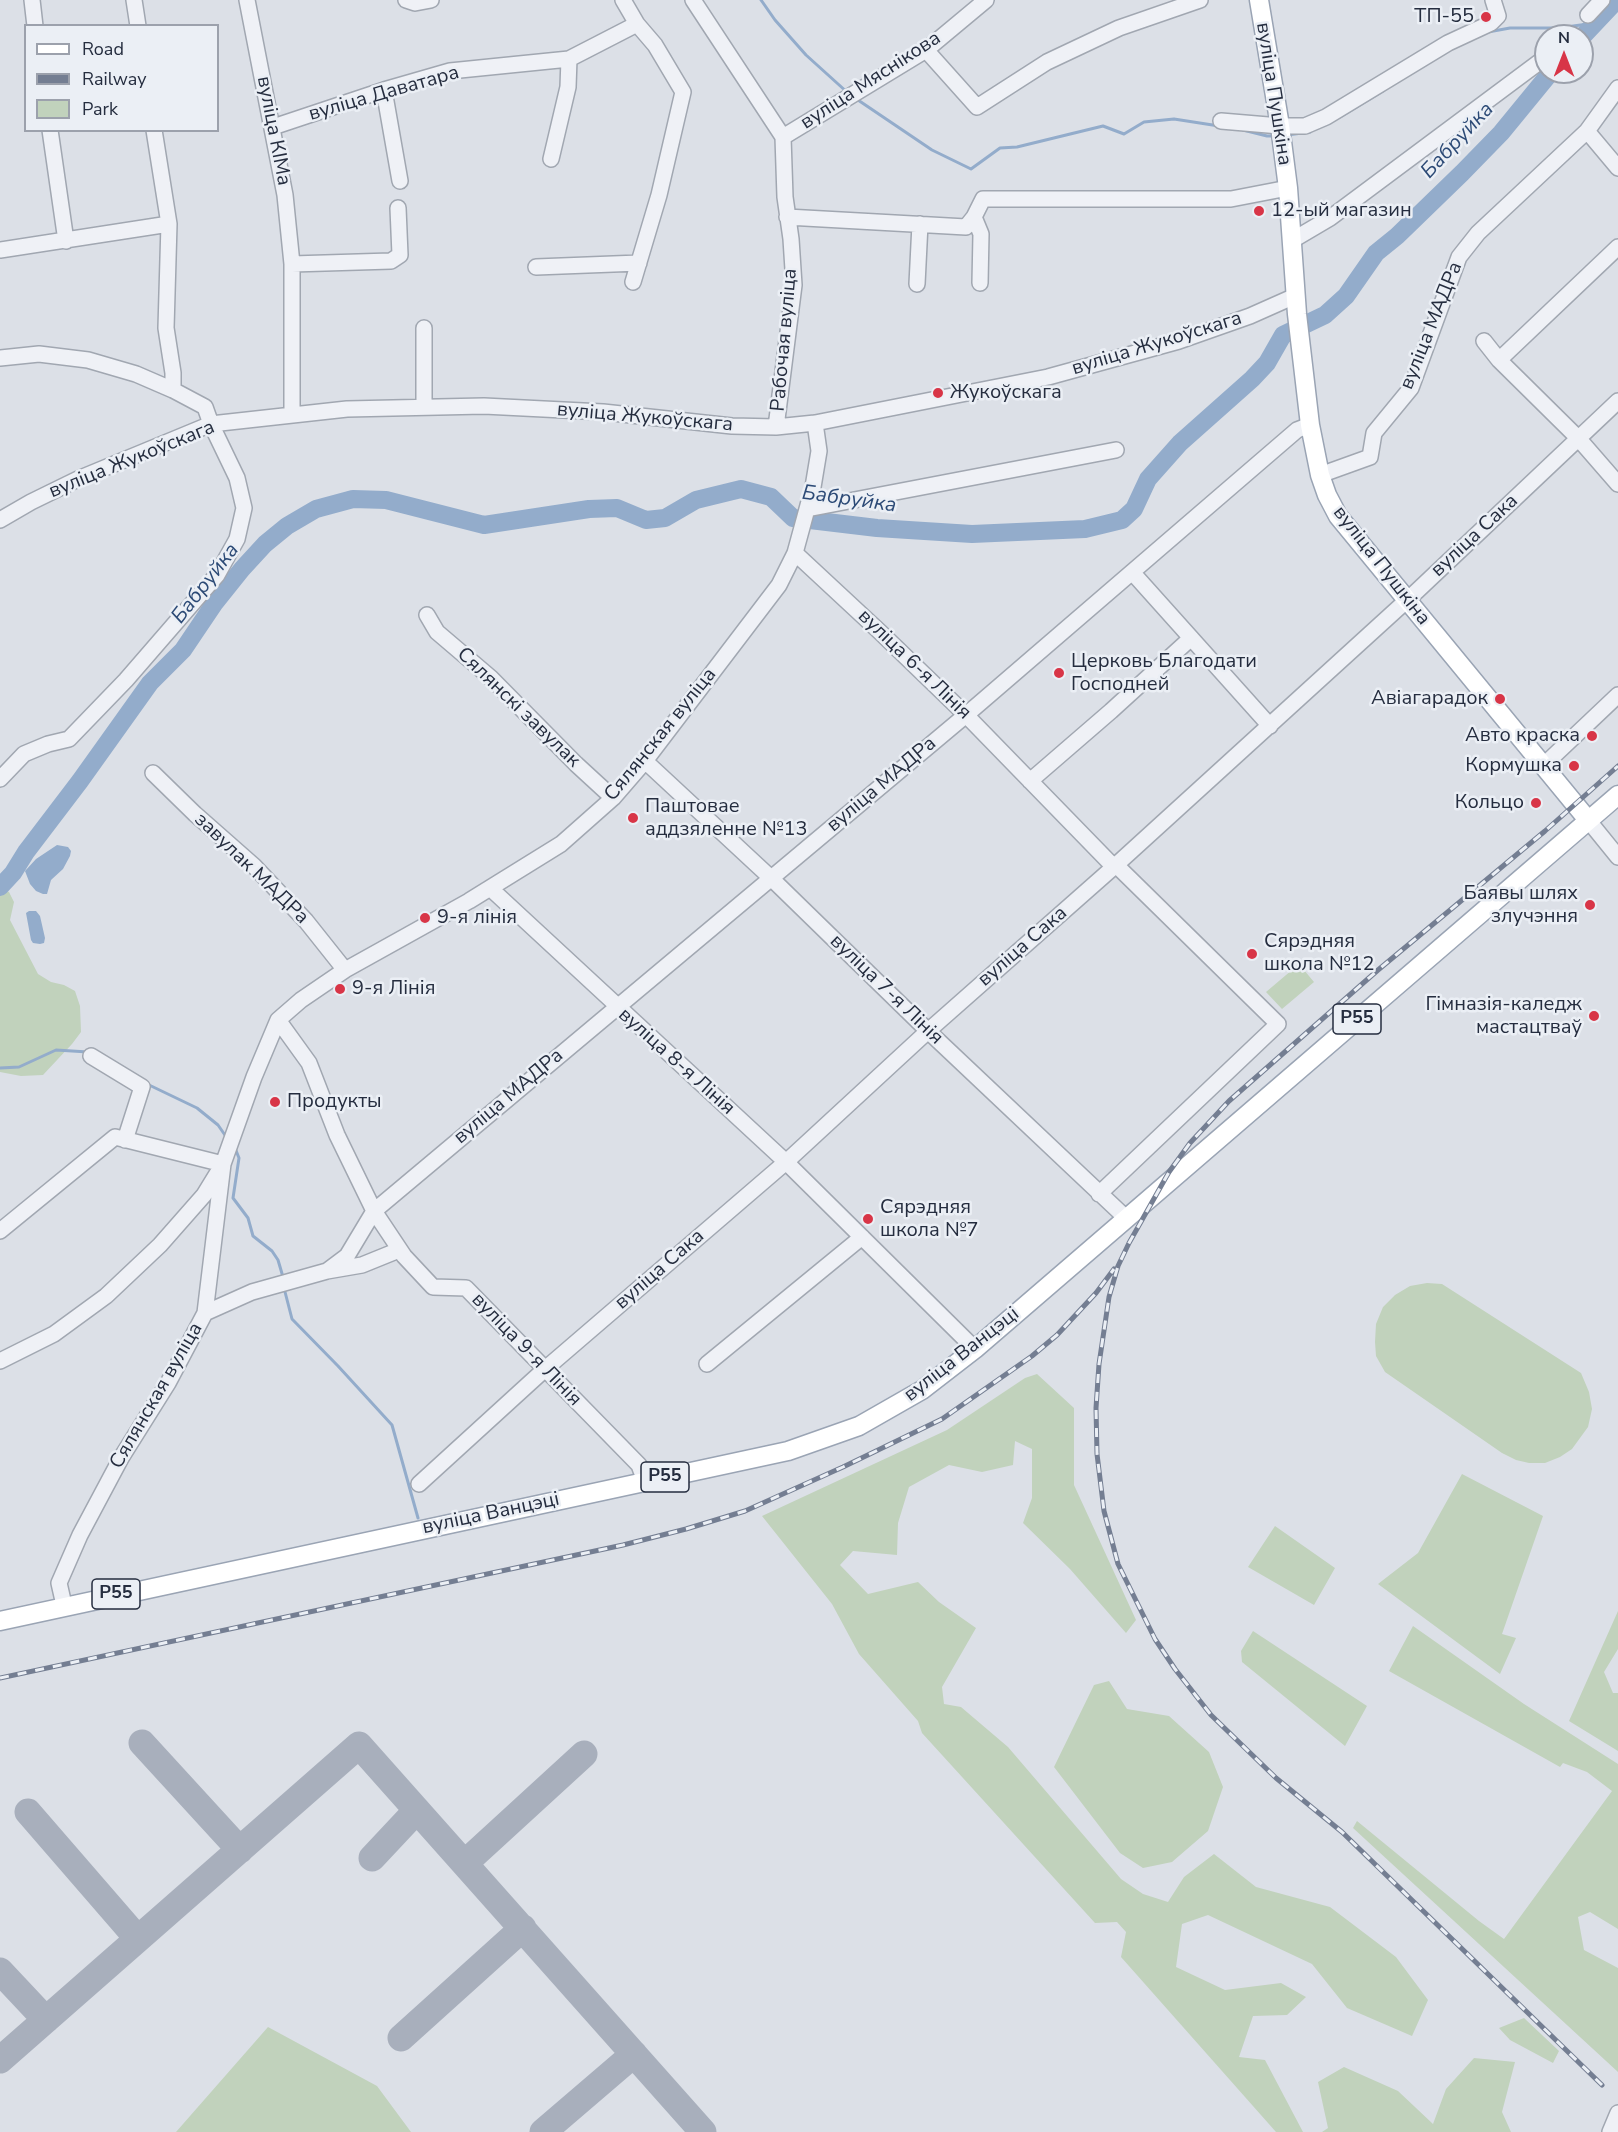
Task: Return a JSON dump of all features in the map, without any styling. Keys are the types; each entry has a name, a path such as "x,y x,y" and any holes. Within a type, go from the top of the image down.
{"main road":[{"name":"вуліца Пушкіна","path":"1259,0 1288,188 1300,351 1310,425 1320,475 1327,495 1338,516 1588,820"},
{"name":"вуліца Ванцэці","path":"0,1620 788,1450 859,1426 922,1390 975,1349 1618,795"}],"street":[{"path":"32,0 35,24"},
{"path":"134,0 138,24"},
{"name":"вуліца КІМа","path":"247,0 285,195 292,264 292,414"},
{"path":"406,0 415,3 431,0"},
{"path":"623,0 637,24 655,45 683,92 659,195 633,282"},
{"path":"693,0 783,137"},
{"name":"вуліца Мяснікова","path":"783,137 926,50 986,0"},
{"path":"926,50 977,106 1047,62 1119,28 1200,0"},
{"path":"1221,121 1281,133 1326,117 1448,43 1491,23 1498,16 1493,0"},
{"path":"1588,15 1602,0"},
{"name":"вуліца Даватара","path":"273,127 450,71 569,59 637,24"},
{"path":"551,159 568,87 569,59"},
{"path":"1292,241 1330,218 1534,66"},
{"name":"вуліца МАДРа","path":"1320,475 1370,457 1374,433 1411,388 1459,257 1479,233 1587,131 1618,87"},
{"path":"384,90 400,181"},
{"path":"1587,131 1618,168"},
{"path":"50,132 66,241"},
{"path":"154,132 169,224 166,328 173,373 173,390"},
{"name":"Рабочая вуліца","path":"777,427 794,285 785,197 783,137"},
{"name":"вуліца Пушкіна","path":"974,217 983,199 1231,199 1288,188"},
{"path":"292,264 391,261 400,255 398,208"},
{"path":"788,217 966,227 974,217 981,234 980,283"},
{"path":"0,250 169,224"},
{"path":"917,284 920,224"},
{"path":"1499,360 1618,247"},
{"path":"536,267 639,262"},
{"name":"вуліца Жукоўскага","path":"0,520 78,479 211,424 347,409 484,406 579,411 732,426 777,427 815,423 1048,377 1179,341 1250,315 1296,305"},
{"path":"424,328 424,407"},
{"path":"1484,341 1499,360 1578,438 1618,484"},
{"path":"0,358 39,354 88,360 135,374 205,407 237,478 244,508 237,539 217,575 158,645 69,740 48,744 24,754 0,779"},
{"name":"вуліца Сака","path":"419,1484 544,1370 786,1162 928,1030 1270,726 1618,401"},
{"name":"Сялянская вуліца","path":"64,1605 59,1583 80,1535 121,1458 168,1383 205,1313 223,1164 254,1077 278,1020 301,1000 345,970 490,888 561,844 613,798 645,761 778,585 795,553 807,509 819,451 815,423"},
{"name":"вуліца МАДРа","path":"327,1271 347,1256 374,1211 966,715 1297,430 1310,425"},
{"path":"807,509 1116,450"},
{"name":"вуліца 6-я Лінія","path":"795,553 966,715 1115,866 1278,1024 1099,1194"},
{"path":"1132,572 1270,726"},
{"name":"Сялянскі завулак","path":"427,615 437,632 491,678 613,798"},
{"path":"1030,781 1190,639"},
{"path":"1544,766 1618,695"},
{"name":"вуліца 7-я Лінія","path":"645,761 771,878 1126,1218"},
{"name":"завулак МАДРа","path":"153,772 195,814 254,866 306,921 345,970"},
{"path":"1588,820 1618,857"},
{"name":"вуліца 8-я Лінія","path":"490,888 786,1162 975,1349"},
{"name":"вуліца 9-я Лінія","path":"278,1020 309,1063 337,1136 374,1211 399,1250 433,1287 466,1288 639,1465 645,1481"},
{"path":"91,1056 142,1087 125,1140"},
{"path":"0,1231 114,1137 223,1164 204,1195 160,1245 106,1296 54,1334 0,1361"},
{"path":"707,1365 862,1237"},
{"name":"вуліца МАДРа","path":"205,1313 252,1292 327,1271 362,1264 399,1250"},
{"path":"1610,2132 1618,2113"}],"green space":[{"path":"0,888 9,892 14,902 10,920 38,974 51,982 75,991 80,1006 81,1032 43,1075 21,1076 0,1072"},
{"path":"1299,964 1314,982 1282,1009 1266,992"},
{"path":"1427,1283 1442,1284 1581,1373 1589,1392 1592,1409 1588,1427 1572,1449 1545,1463 1516,1460 1502,1453 1385,1372 1376,1356 1375,1342 1376,1324 1383,1307 1395,1295 1410,1286"},
{"path":"1037,1374 1074,1408 1074,1485 1136,1620 1126,1633 1070,1569 1023,1523 1032,1498 1032,1449 1015,1441 1013,1465 982,1472 949,1465 909,1487 898,1523 897,1555 853,1551 840,1565 868,1594 918,1582 939,1602 976,1628 942,1687 944,1704 961,1707 1008,1747 1121,1879 1143,1894 1168,1902 1184,1877 1214,1854 1256,1887 1330,1907 1396,1957 1428,2000 1412,2036 1347,2008 1312,1964 1208,1915 1182,1924 1176,1967 1225,1990 1281,1983 1306,1997 1287,2015 1253,2016 1239,2057 1265,2060 1303,2132 1276,2132 1121,1957 1126,1932 1117,1922 1095,1923 922,1733 918,1721 859,1654 832,1604 762,1516 947,1430 1025,1378"},
{"path":"1462,1474 1543,1516 1502,1634 1516,1638 1500,1674 1378,1584 1418,1553"},
{"path":"1275,1526 1335,1568 1314,1605 1248,1567"},
{"path":"1618,1611 1618,1649 1604,1672 1613,1693 1618,1693 1618,1751 1569,1721"},
{"path":"1413,1626 1524,1704 1618,1764 1618,1929 1590,1912 1578,1917 1584,1950 1618,1968 1618,2072 1353,1828 1357,1821 1504,1939 1612,1791 1587,1772 1563,1763 1560,1767 1389,1671"},
{"path":"1253,1631 1367,1706 1345,1746 1242,1662 1241,1651"},
{"path":"1109,1681 1127,1709 1169,1716 1209,1752 1223,1787 1208,1831 1172,1862 1143,1868 1120,1853 1054,1767 1094,1685"},
{"path":"1524,2018 1559,2051 1553,2063 1510,2040 1499,2028"},
{"path":"268,2027 377,2086 411,2132 176,2132"},
{"path":"1474,2058 1515,2062 1502,2112 1511,2132 1322,2132 1328,2128 1318,2082 1344,2067 1398,2091 1433,2124 1446,2089"}],"water":[{"path":"57,845 68,847 71,851 70,856 63,869 51,880 47,894 43,894 36,891 30,884 25,871 36,859"},
{"path":"36,911 40,916 44,943 33,943 31,940 26,913"}],"waterway":[{"path":"761,0 775,20 806,55 848,93"},
{"name":"Бабруйка","path":"1594,24 1617,0"},
{"path":"1488,32 1510,28 1559,28 1595,23"},
{"name":"Бабруйка","path":"0,887 13,873 150,683 183,650 214,604 242,569 265,544 287,526 316,509 353,499 386,500 484,525 589,509 617,508 646,520 665,518 696,500 741,489 771,497 793,518 877,528 972,534 1085,529 1122,520 1134,509 1148,479 1180,443 1252,379 1267,363 1283,335 1325,315 1346,296 1376,253 1397,236 1462,173 1501,133 1541,84"},
{"path":"1340,117 1383,91"},
{"path":"855,98 932,150 971,169 1000,148 1017,147 1103,126 1124,134 1144,122 1174,119 1219,126"},
{"path":"1243,130 1275,136"},
{"path":"1287,135 1310,132"},
{"path":"0,1068 19,1067 56,1050 88,1052"},
{"path":"147,1084 197,1108 218,1125 227,1138"},
{"path":"235,1148 239,1158 233,1198 248,1218 253,1236 272,1251 278,1260 283,1277"},
{"path":"284,1288 292,1319 392,1425 418,1518"}],"taxiway":[{"path":"142,1743 240,1850"},
{"path":"0,2060 359,1745 703,2132"},
{"path":"465,1863 584,1754"},
{"path":"372,1858 417,1810"},
{"path":"28,1812 138,1939"},
{"path":"401,2038 523,1928"},
{"path":"0,1971 46,2020"},
{"path":"543,2132 634,2054"}],"railway":[{"path":"1602,2085 1342,1832 1276,1778 1211,1715 1175,1669 1155,1639 1118,1564 1104,1511 1097,1454 1096,1408 1099,1364 1109,1297 1118,1266 1169,1172 1190,1143 1229,1101 1378,970 1545,831 1618,766"},
{"path":"0,1678 623,1545 745,1511 942,1419 1032,1356 1057,1335 1096,1293 1114,1269"}],"place":[{"name":"ТП-55","path":"1486,17"},
{"name":"12-ый магазин","path":"1259,211"},
{"name":"Жукоўскага","path":"938,393"},
{"name":"Церковь Благодати Господней","path":"1059,673"},
{"name":"Авіагарадок","path":"1500,699"},
{"name":"Авто краска","path":"1592,736"},
{"name":"Кормушка","path":"1574,766"},
{"name":"Кольцо","path":"1536,803"},
{"name":"Паштовае аддзяленне №13","path":"633,818"},
{"name":"Баявы шлях злучэння","path":"1590,905"},
{"name":"9-я лінія","path":"425,918"},
{"name":"Сярэдняя школа №12","path":"1252,954"},
{"name":"9-я Лінія","path":"340,989"},
{"name":"Гімназія-каледж мастацтваў","path":"1594,1016"},
{"name":"Продукты","path":"275,1102"},
{"name":"Сярэдняя школа №7","path":"868,1219"}]}
